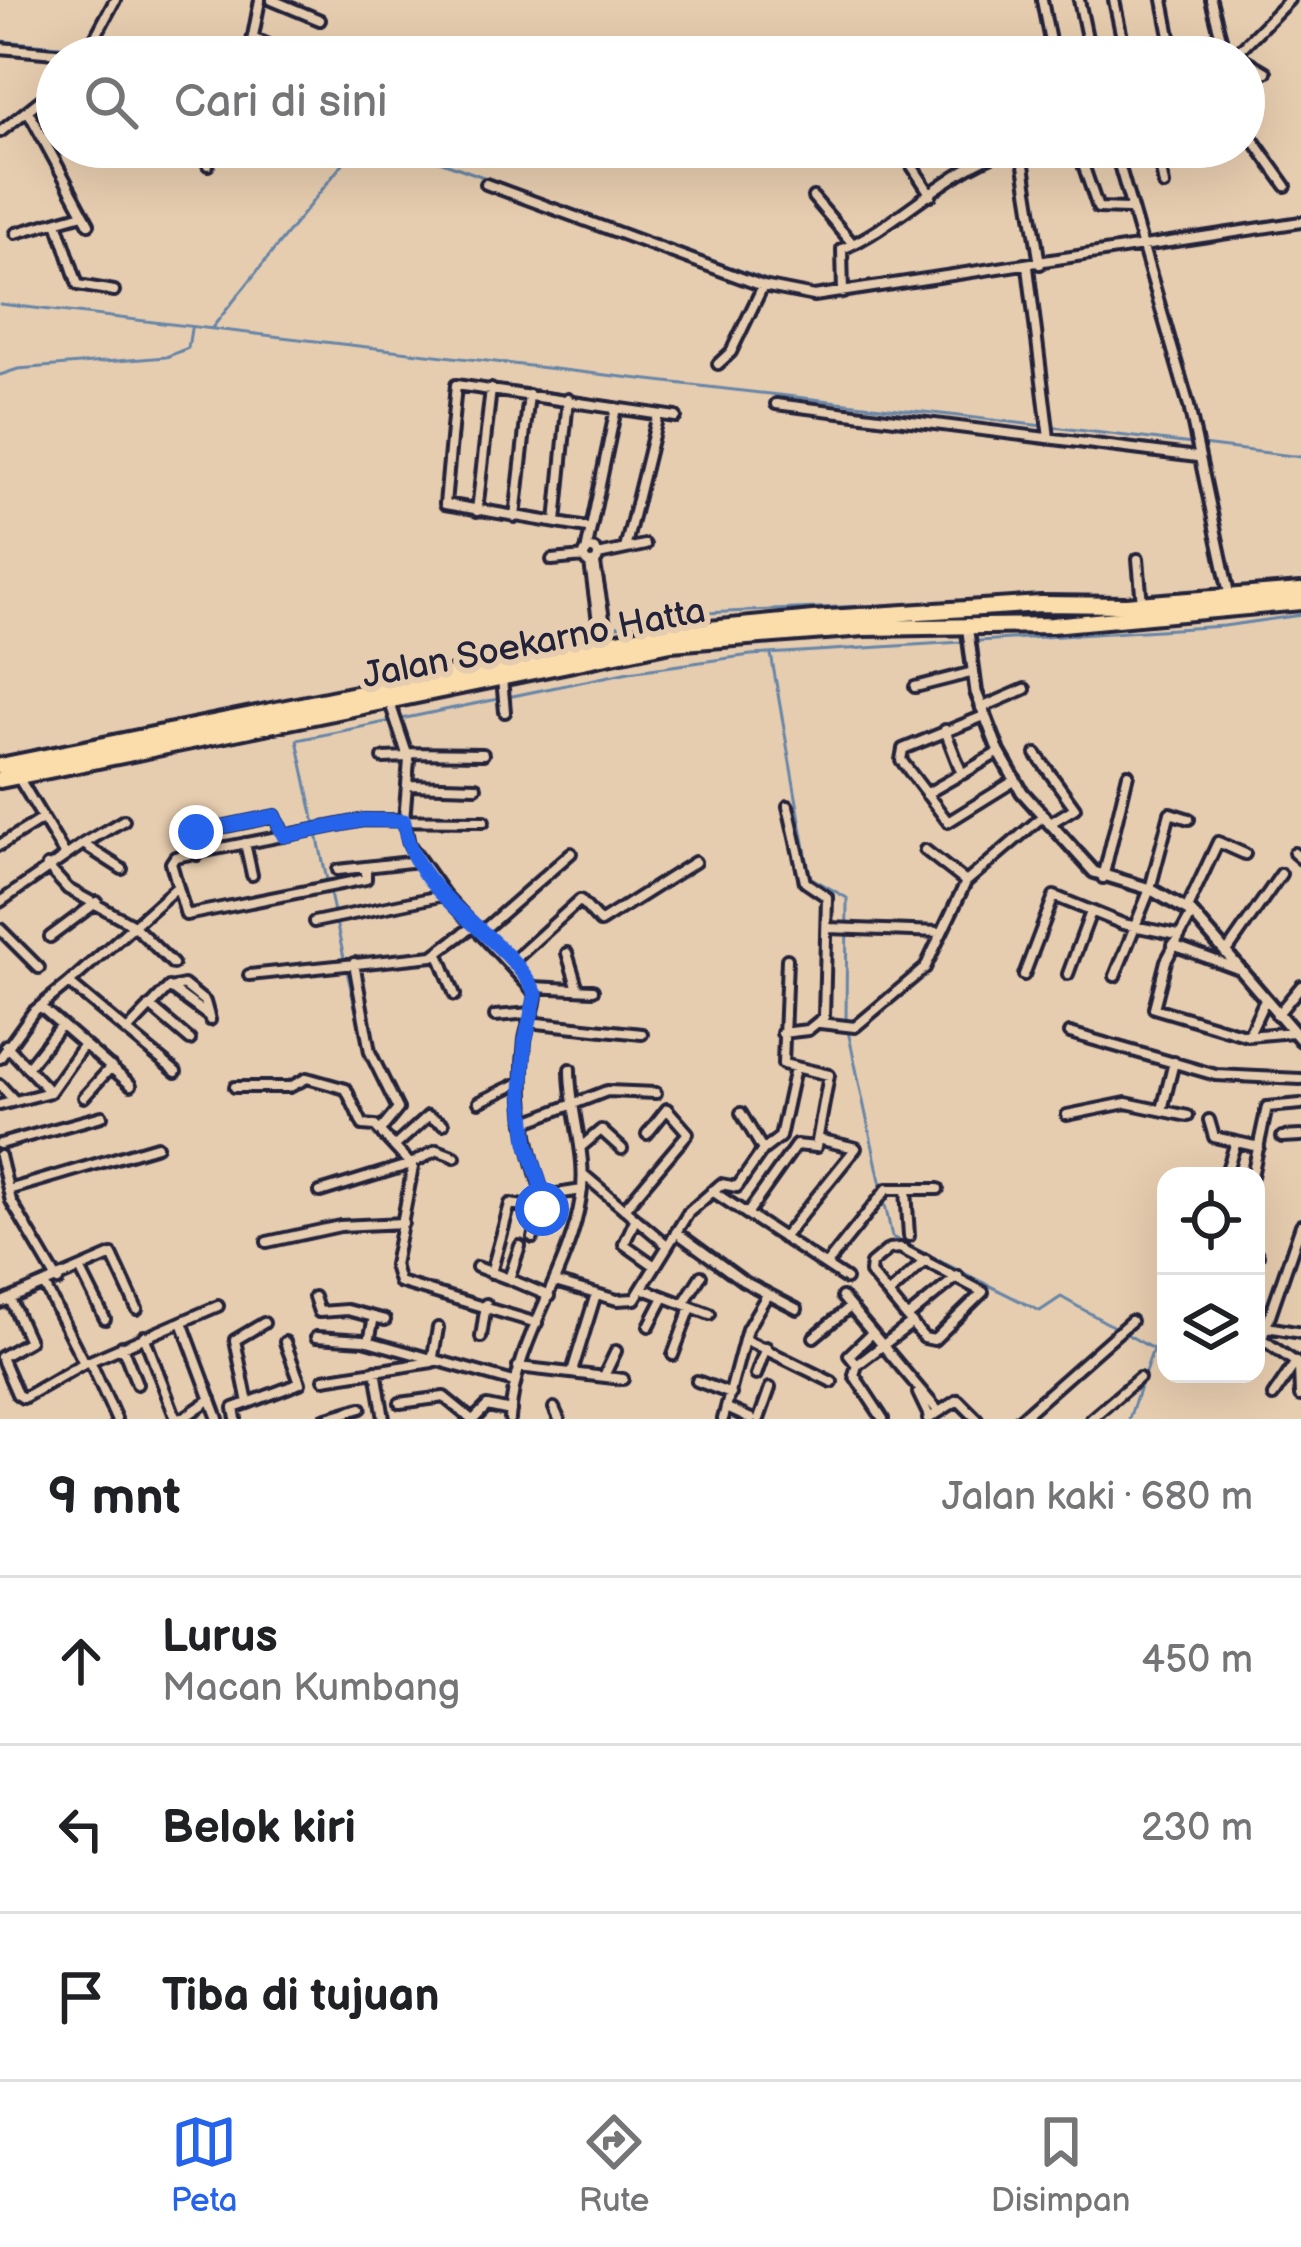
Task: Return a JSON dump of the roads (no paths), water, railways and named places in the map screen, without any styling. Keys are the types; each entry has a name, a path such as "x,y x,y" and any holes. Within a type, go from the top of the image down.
{"highway":[{"name":"Jalan Soekarno Hatta","path":"0,766 604,640 1041,604 1142,604 1301,591"},
{"name":"Jalan Soekarno Hatta","path":"0,780 392,714 716,633 1052,625 1301,602"}],"street":[{"path":"96,36 115,0"},
{"path":"253,36 260,0"},
{"path":"272,0 320,20"},
{"path":"1042,0 1049,36"},
{"path":"1079,0 1087,36"},
{"path":"1114,0 1122,36"},
{"path":"1163,0 1170,36"},
{"path":"1211,0 1227,36"},
{"path":"1255,36 1288,0"},
{"path":"0,48 36,50"},
{"path":"0,132 36,105"},
{"path":"28,111 36,126"},
{"path":"1265,156 1286,186"},
{"path":"58,168 89,224"},
{"path":"913,168 931,195"},
{"path":"842,288 842,249 871,239 972,168"},
{"path":"1025,168 1040,259"},
{"path":"1084,168 1098,208 1128,209"},
{"path":"1119,168 1194,431 1230,595"},
{"path":"1161,168 1164,185"},
{"path":"486,184 763,286 814,296 842,288 1028,266 1040,259 1301,222"},
{"path":"813,197 853,244"},
{"path":"16,233 83,214"},
{"path":"57,222 77,285 114,291"},
{"path":"1028,266 1049,436"},
{"path":"718,364 731,352 763,286"},
{"path":"587,527 445,504 456,385 676,417"},
{"path":"477,511 491,389"},
{"path":"515,517 529,395"},
{"path":"556,522 568,399"},
{"path":"776,404 1197,454"},
{"path":"604,640 587,527 616,408"},
{"path":"625,549 658,415"},
{"path":"552,560 590,558 645,545"},
{"path":"1138,559 1142,604"},
{"path":"967,628 970,674 1014,781 1103,878 1150,890 1189,910 1297,1036"},
{"path":"915,687 970,674"},
{"path":"502,689 506,712"},
{"path":"1014,781 950,822 900,753 1025,689"},
{"path":"392,714 407,755 404,821 419,861 477,930 512,962 537,998 522,1081 524,1123 544,1196 533,1238"},
{"path":"945,730 962,774"},
{"path":"926,794 999,752"},
{"path":"383,758 483,754"},
{"path":"782,1033 820,1023 847,1029 926,968 966,882 1046,820 1075,808 1036,754"},
{"path":"1103,878 1128,774"},
{"path":"17,776 65,855"},
{"path":"409,785 476,787"},
{"path":"788,806 805,882 827,897 825,1013 820,1023"},
{"path":"1115,976 1150,890 1170,813 1189,819"},
{"path":"197,854 193,833 230,825 277,816 284,836"},
{"path":"0,845 42,819"},
{"path":"0,902 47,866 124,820"},
{"path":"366,867 366,879 186,915 173,859 364,820 484,821"},
{"path":"1245,854 1218,842 1173,946 1154,1008 1248,1036 1297,1036"},
{"path":"245,843 252,875"},
{"path":"83,844 122,868"},
{"path":"925,850 966,882"},
{"path":"249,975 439,954 477,930 571,853"},
{"path":"338,870 419,861"},
{"path":"512,962 580,900 598,923 695,862"},
{"path":"47,866 64,885 132,924 173,964"},
{"path":"1226,952 1281,874"},
{"path":"0,1058 5,1045 42,1008 177,887"},
{"path":"314,922 445,895"},
{"path":"1024,975 1053,896 1135,927 1178,935"},
{"path":"50,937 97,902"},
{"path":"1068,974 1091,912"},
{"path":"828,928 940,932"},
{"path":"0,929 39,968"},
{"path":"1173,946 1238,969"},
{"path":"567,953 578,989"},
{"path":"439,954 455,995"},
{"path":"747,1214 796,1145 814,1148 830,1074 783,1064 787,959"},
{"path":"350,963 370,1052 398,1108 380,1131"},
{"path":"69,983 176,1072"},
{"path":"127,1030 164,990 174,987 184,986 206,1002 209,1018"},
{"path":"1277,1015 1301,986"},
{"path":"533,987 593,990"},
{"path":"1248,1036 1264,1002"},
{"path":"150,1006 190,1040"},
{"path":"42,1008 131,1084"},
{"path":"495,1016 641,1034"},
{"path":"27,1068 61,1025"},
{"path":"1070,1033 1230,1077 1301,1078"},
{"path":"0,1105 50,1092 84,1044"},
{"path":"5,1045 50,1092"},
{"path":"1162,1110 1174,1062"},
{"path":"83,1097 111,1066"},
{"path":"304,1067 307,1078"},
{"path":"555,1282 628,1301 644,1289 676,1232 715,1189 737,1187 763,1150 781,1134 795,1068"},
{"path":"400,1403 444,1397 472,1419 487,1406 510,1415 518,1366 555,1282 582,1190 581,1147 570,1106 570,1069"},
{"path":"235,1087 290,1088 307,1078 346,1089 363,1125 380,1131 411,1163"},
{"path":"479,1102 522,1081"},
{"path":"0,1085 15,1101"},
{"path":"524,1123 610,1090 656,1093"},
{"path":"1067,1115 1120,1103 1188,1116"},
{"path":"1254,1167 1267,1106 1301,1104"},
{"path":"624,1209 688,1133 667,1109 647,1134"},
{"path":"741,1113 763,1150"},
{"path":"0,1144 102,1116"},
{"path":"394,1146 428,1116 443,1124"},
{"path":"1209,1120 1211,1136 1259,1147"},
{"path":"581,1147 601,1130 622,1149"},
{"path":"1282,1137 1301,1136"},
{"path":"783,1238 856,1150 818,1139"},
{"path":"1228,1167 1235,1145"},
{"path":"8,1190 157,1146"},
{"path":"320,1192 437,1150 454,1157"},
{"path":"0,1156 8,1190 58,1281"},
{"path":"411,1163 394,1265 399,1282 486,1304 537,1323"},
{"path":"584,1174 667,1245"},
{"path":"715,1189 846,1279"},
{"path":"906,1189 909,1236"},
{"path":"826,1265 883,1192 938,1189"},
{"path":"544,1196 582,1190"},
{"path":"491,1273 510,1204 542,1209"},
{"path":"635,1220 624,1244 655,1266"},
{"path":"267,1242 340,1226 403,1222"},
{"path":"1265,1330 1301,1226"},
{"path":"676,1232 767,1295 797,1309"},
{"path":"509,1279 520,1246"},
{"path":"893,1248 958,1276 980,1289 982,1297 934,1340 926,1340 870,1273 871,1264 893,1248"},
{"path":"137,1309 112,1255 5,1301 29,1341 2,1357 16,1394 23,1398 87,1362 218,1306"},
{"path":"889,1294 926,1260"},
{"path":"477,1267 549,1296"},
{"path":"81,1271 105,1319"},
{"path":"673,1355 701,1276"},
{"path":"883,1419 854,1375 857,1365 958,1276"},
{"path":"45,1286 116,1419"},
{"path":"644,1289 710,1314"},
{"path":"343,1293 346,1310"},
{"path":"572,1372 596,1294"},
{"path":"723,1419 744,1339 767,1295"},
{"path":"314,1297 319,1312 346,1310 385,1319"},
{"path":"649,1326 664,1297"},
{"path":"842,1297 932,1416 958,1400 977,1419"},
{"path":"481,1337 486,1304"},
{"path":"814,1336 850,1307"},
{"path":"369,1341 374,1317"},
{"path":"1020,1419 1131,1321"},
{"path":"182,1322 218,1419"},
{"path":"248,1403 235,1340 264,1323"},
{"path":"1267,1327 1301,1333"},
{"path":"434,1358 438,1328"},
{"path":"857,1365 849,1351 871,1334"},
{"path":"144,1336 175,1416 182,1419 211,1399"},
{"path":"316,1337 369,1341 514,1382"},
{"path":"744,1339 832,1382"},
{"path":"1265,1341 1298,1364"},
{"path":"236,1419 234,1408 300,1383 285,1342"},
{"path":"122,1346 137,1384"},
{"path":"756,1375 766,1347"},
{"path":"604,1376 616,1351"},
{"path":"324,1379 434,1358"},
{"path":"1274,1396 1298,1364"},
{"path":"1298,1364 1300,1396"},
{"path":"518,1366 623,1379"},
{"path":"376,1370 384,1419"},
{"path":"1091,1419 1138,1378"},
{"path":"697,1381 731,1394"},
{"path":"1281,1384 1300,1396"},
{"path":"727,1408 755,1419 770,1388"},
{"path":"324,1419 361,1408"},
{"path":"554,1408 559,1419"}],"waterway":[{"path":"0,41 36,44"},
{"path":"212,328 339,168"},
{"path":"459,168 783,286"},
{"path":"792,288 824,291"},
{"path":"0,304 1043,426"},
{"path":"0,375 18,369 166,357 188,348 191,329"},
{"path":"1053,427 1192,444"},
{"path":"1202,445 1301,457"},
{"path":"611,627 705,613 1020,599"},
{"path":"401,719 629,672 751,655 1224,626 1301,615"},
{"path":"401,678 596,629"},
{"path":"771,654 810,877 847,898 846,1022"},
{"path":"125,734 327,693"},
{"path":"315,824 297,740 391,721"},
{"path":"317,834 334,912"},
{"path":"336,922 363,1043"},
{"path":"848,1031 892,1237 1040,1311 1061,1297 1153,1349 1129,1419"}]}
